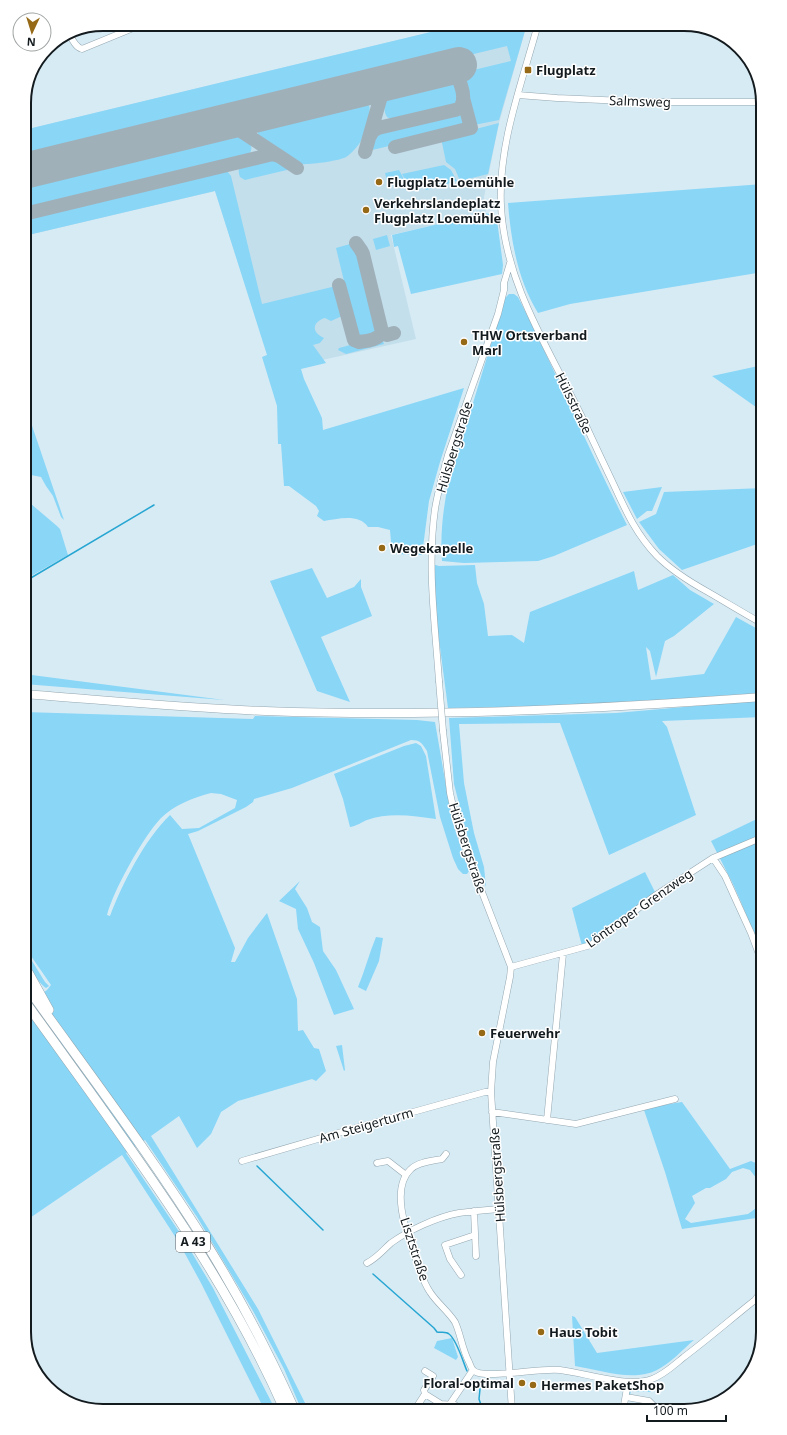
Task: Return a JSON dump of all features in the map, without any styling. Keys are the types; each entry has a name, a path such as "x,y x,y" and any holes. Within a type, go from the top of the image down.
{"highway":[{"path":"31,977 61,1035"},
{"name":"A 43","path":"31,993 154,1164 209,1248 258,1334 292,1404"},
{"name":"A 43","path":"31,1010 146,1169 200,1252 239,1318 268,1374 281,1404"}],"main road":[{"path":"31,695 266,711 382,713 506,712 624,707 756,698"}],"street":[{"path":"72,39 75,44 82,49 126,31"},
{"name":"Hülsstraße","path":"536,31 508,135 500,181 502,228 510,263 511,288 525,304 578,409 632,525 656,555 667,566 681,576 756,620"},
{"name":"Salmsweg","path":"518,94 557,98 647,102 756,102"},
{"name":"Hülsbergstraße","path":"510,263 504,283 511,288 492,332 448,455 435,510 432,564 439,681 450,793 456,820 511,967 493,1062 492,1112 511,1404"},
{"name":"Löntroper Grenzweg","path":"511,967 591,946 653,897 713,858 756,840"},
{"path":"713,858 725,876 756,946"},
{"path":"547,1120 563,954"},
{"name":"Am Steigerturm","path":"242,1161 485,1092 492,1092"},
{"path":"492,1112 576,1124 675,1100"},
{"path":"377,1163 388,1160 406,1175 411,1169 419,1164 442,1159 446,1154"},
{"name":"Lisztstraße","path":"406,1175 402,1186 401,1197 407,1234 423,1279 429,1291 453,1320 465,1354 473,1370"},
{"path":"367,1263 376,1258 390,1244 439,1218 458,1213 499,1209"},
{"path":"474,1211 476,1256"},
{"path":"461,1275 450,1260 445,1245 475,1235"},
{"path":"425,1394 442,1404 450,1404 473,1370 479,1373 509,1373 560,1370 628,1382 646,1381 661,1375 756,1299"},
{"path":"419,1404 425,1394 424,1390 435,1377 425,1371"},
{"path":"624,1404 628,1382"},
{"path":"626,1397 649,1401 652,1404"}],"shaded area":[{"path":"435,31 525,31 499,123 484,197 486,213 391,235 416,339 273,371 215,191 31,234 31,128"},
{"path":"435,31 525,31 499,120 474,125 461,73 511,61 507,46 31,160 31,128"},
{"path":"448,77 456,82 459,98 454,107 399,121 387,117 385,114 385,104 390,91"},
{"path":"357,98 367,102 370,109 369,118 361,141 346,157 337,160 310,164 296,163 266,144 259,137 257,130 261,121"},
{"path":"461,112 464,114 467,124 466,128 372,150 376,136 380,131"},
{"path":"499,123 488,174 460,181 455,169 446,162 441,138"},
{"path":"229,129 241,134 251,145 251,151 245,158 31,209 31,177"},
{"path":"275,157 291,167 291,169 245,180 240,177 239,170 242,165"},
{"path":"444,165 451,170 457,181 426,190 418,181 406,181 402,174"},
{"path":"221,170 227,171 231,176 262,304 336,286 343,313 342,316 331,321 325,318 322,319 317,322 315,327 316,332 324,338 320,343 313,345 326,363 301,369 322,418 323,430 464,388 429,501 422,555 395,554 391,542 390,530 378,527 368,527 364,523 354,518 341,518 324,521 317,516 319,511 316,506 289,486 284,486 281,444 278,444 277,406 262,357 267,355 215,191 31,234 31,215"},
{"path":"399,170 405,181 388,185 385,173"},
{"path":"756,185 756,273 570,304 538,313 525,287 517,260 511,232 508,203"},
{"path":"485,213 494,215 497,220 503,265 502,274 411,294 398,246 394,247 392,235"},
{"path":"387,235 390,246 376,250 373,239"},
{"path":"350,244 358,254 377,330 374,335 362,339 355,335 342,284 344,281 336,248"},
{"path":"509,294 514,294 518,297 627,525 554,556 538,561 464,563 442,561 442,523 448,485 505,298"},
{"path":"383,341 384,344 346,354 338,350 339,348 354,344 363,345"},
{"path":"756,367 756,407 712,376"},
{"path":"31,423 64,520 61,517 53,496 41,477 31,475"},
{"path":"662,487 652,511 647,511 637,519 623,492"},
{"path":"756,488 756,544 682,570 659,549 639,522 656,514 664,492"},
{"path":"31,504 60,529 68,555 31,576"},
{"path":"432,564 439,566 475,565 477,583 484,604 488,636 512,635 524,643 530,612 634,571 638,590 673,575 690,590 714,604 674,636 665,641 656,677 650,651 646,647 651,680 704,674 736,617 756,628 756,693 567,705 448,708 433,594"},
{"path":"312,568 327,598 354,587 361,579 361,587 372,616 321,637 350,702 317,691 270,581"},
{"path":"31,675 224,700 31,685"},
{"path":"756,701 756,717 662,721 667,727 696,815 609,855 560,723 459,724 464,783 474,833 484,867 486,887 471,850 454,784 449,718 616,713"},
{"path":"31,712 253,719 255,716 417,720 435,722 452,821 469,871 467,874 463,874 458,869 453,858 440,817 427,751 420,742 414,740 292,788 254,799 253,802 246,807 198,831 188,834 235,948 231,962 235,962 248,938 267,913 297,999 298,1031 303,1030 314,1048 319,1049 326,1071 316,1081 312,1079 238,1101 221,1112 211,1134 197,1148 179,1116 151,1136 258,1309 306,1404 299,1404 284,1369 253,1311 197,1217 145,1140 126,1153 180,1233 213,1288 272,1404 262,1404 201,1283 178,1241 122,1155 31,1217 31,1002 47,990 51,985 31,956","holes":["211,793 221,794 237,800 235,808 199,828 182,829 170,815 143,849 121,890 110,916 107,915 122,878 138,850 161,818 178,806"]},
{"path":"416,743 421,746 426,756 436,819 393,815 367,820 350,827 343,799 334,774 404,746"},
{"path":"756,819 756,941 741,901 711,841"},
{"path":"645,872 655,892 582,946 572,908"},
{"path":"300,881 295,889 307,908 312,922 320,927 323,951 336,970 354,1009 334,1015 314,963 298,929 296,909 279,901"},
{"path":"376,937 383,938 379,961 366,991 358,987"},
{"path":"31,959 49,986 46,988 31,970"},
{"path":"342,1045 345,1070 344,1071 336,1046"},
{"path":"682,1102 730,1169 751,1161 756,1163 756,1178 750,1170 743,1168 732,1172 726,1179 692,1196 695,1203 685,1219 691,1223 748,1214 756,1208 756,1218 682,1229 644,1110 657,1106"},
{"path":"572,1316 575,1317 597,1353 694,1340 667,1364 657,1370 638,1375 605,1372 575,1366"},
{"path":"452,1338 458,1357 456,1360 434,1348 437,1341"},
{"path":"651,1385 651,1392 631,1391 630,1395 629,1394 630,1388 643,1388"}],"waterway":[{"path":"31,578 154,505"},
{"path":"257,1166 323,1230"},
{"path":"373,1274 437,1332 446,1333 452,1337 467,1371"},
{"path":"472,1382 473,1384 479,1385 479,1399 481,1404"}],"taxiway":[{"path":"370,136 373,131 378,128 458,109 462,105 463,100 459,80 451,70 440,70"},
{"path":"365,152 383,89 392,82"},
{"path":"361,89 368,89 376,93 379,103"},
{"path":"395,147 471,128 463,98"},
{"path":"256,115 247,121 245,127 248,134 250,137 279,156"},
{"path":"222,123 230,124 250,137"},
{"path":"31,212 273,154 279,156 297,168"},
{"path":"356,243 363,254 382,332 387,335 394,333"},
{"path":"339,285 354,340 359,342 373,340 379,336 382,331"}],"runway":[{"path":"31,169 459,65"}],"place":[{"name":"Flugplatz","path":"528,70"},
{"name":"Flugplatz Loemühle","path":"379,182"},
{"name":"Verkehrslandeplatz Flugplatz Loemühle","path":"366,210"},
{"name":"THW Ortsverband Marl","path":"464,342"},
{"name":"Wegekapelle","path":"382,548"},
{"name":"Feuerwehr","path":"482,1033"},
{"name":"Haus Tobit","path":"541,1332"},
{"name":"Floral-optimal","path":"522,1383"},
{"name":"Hermes PaketShop","path":"533,1385"}]}
